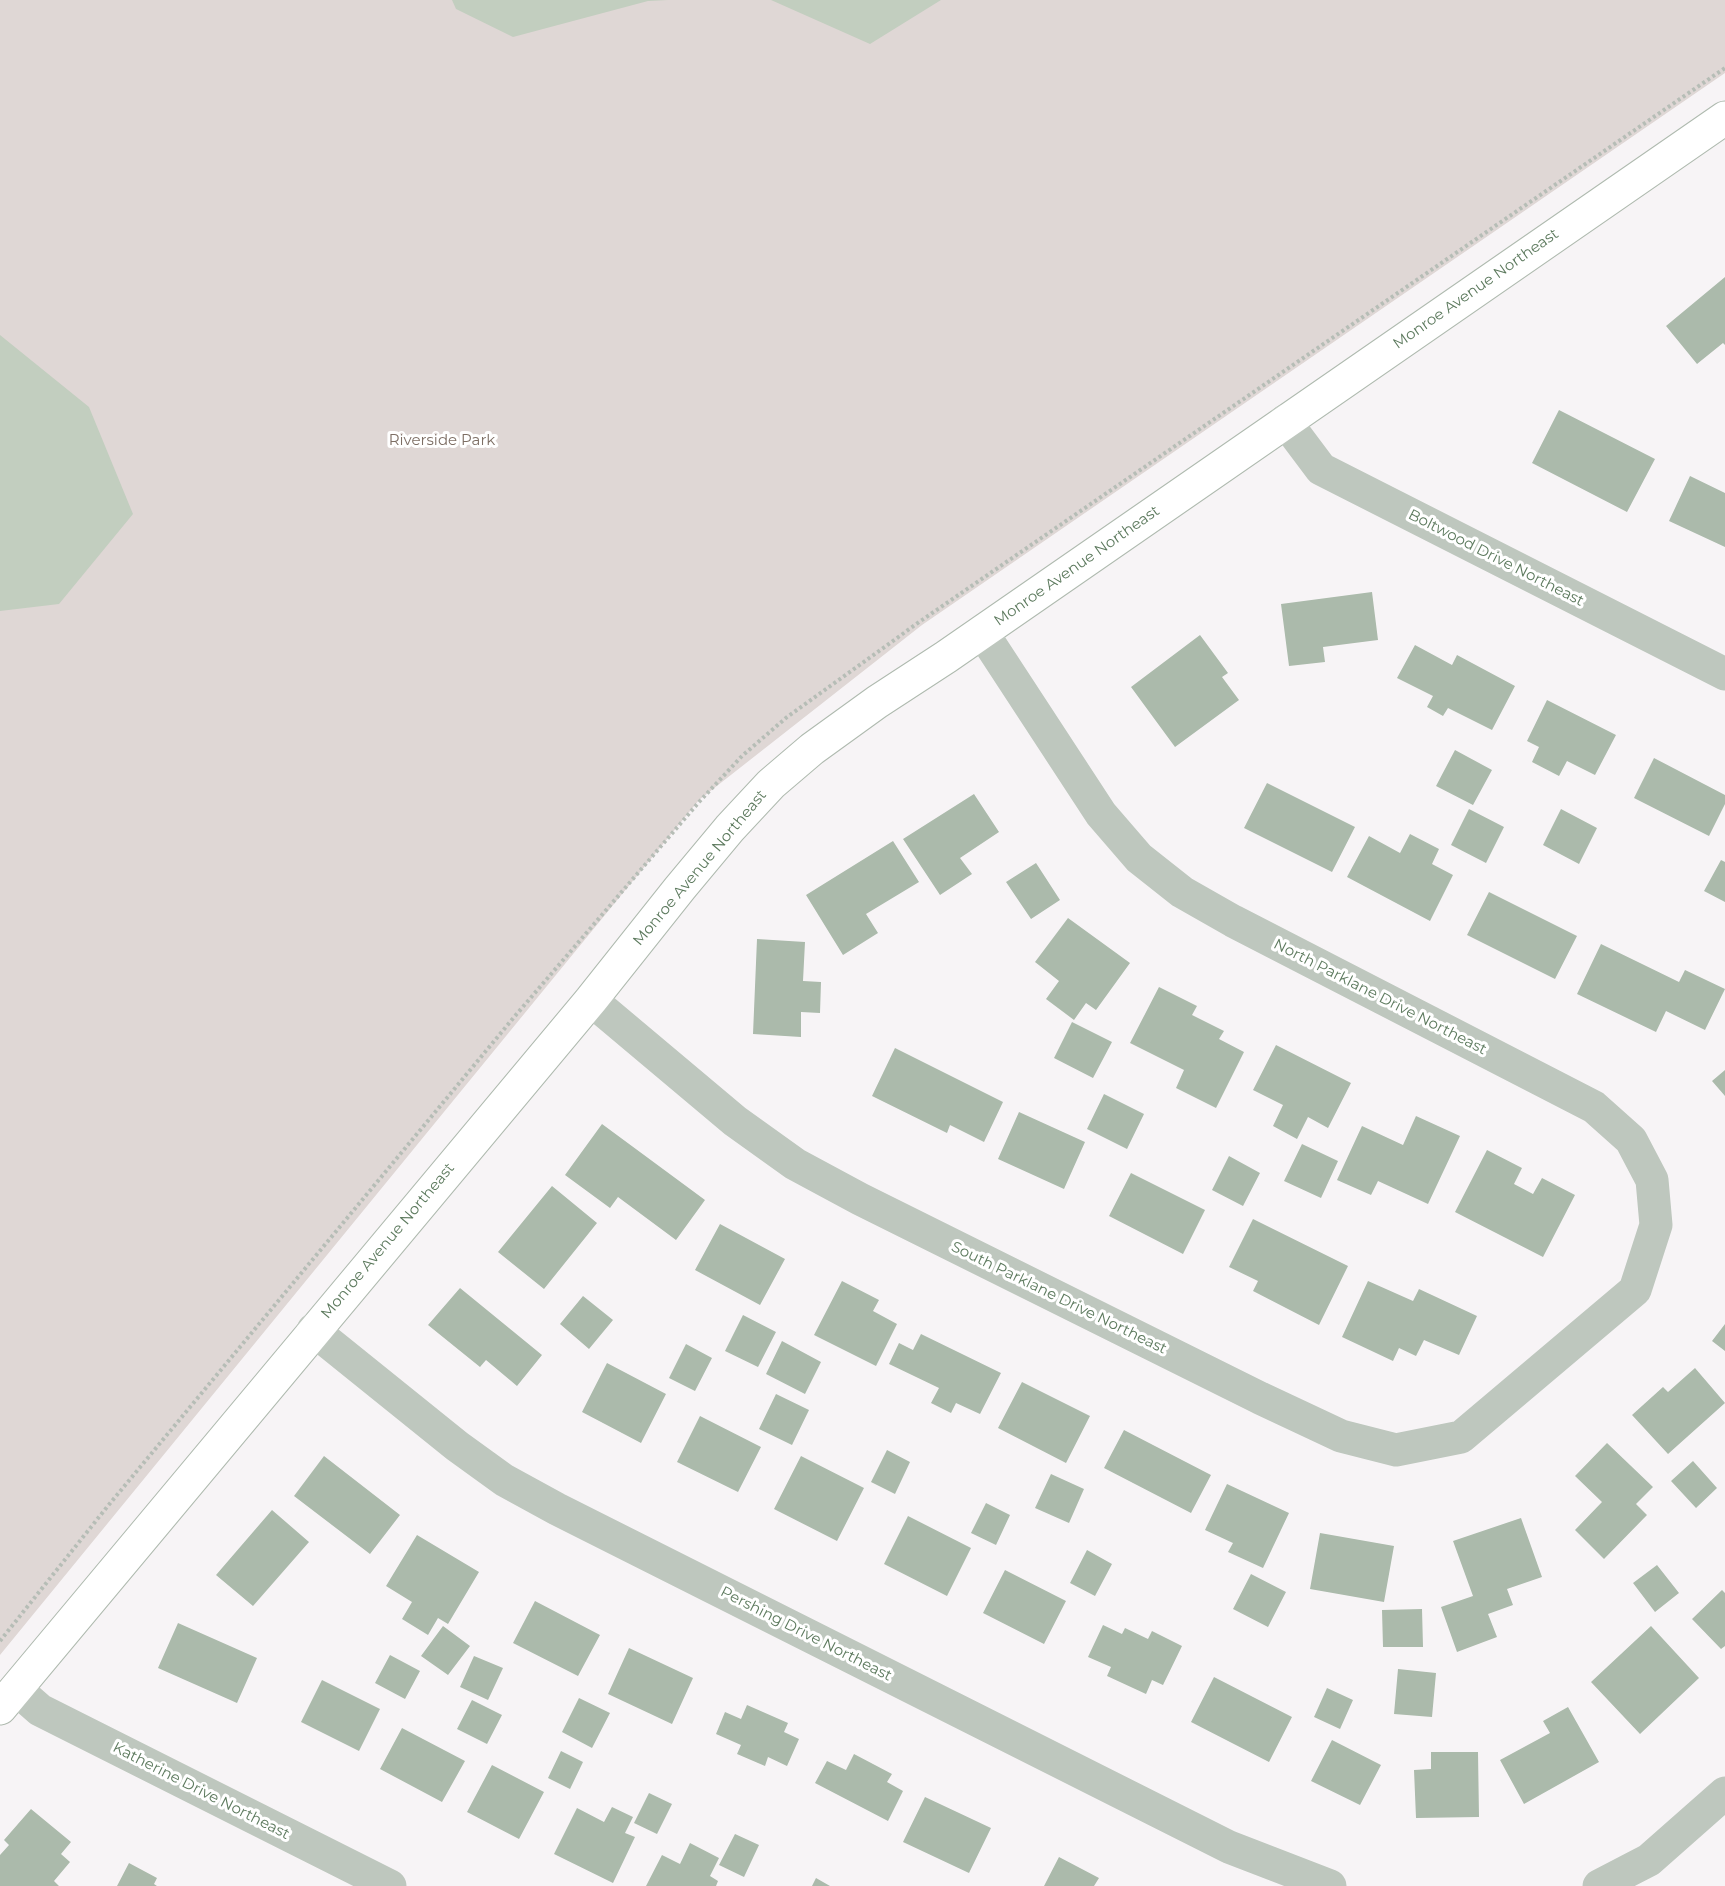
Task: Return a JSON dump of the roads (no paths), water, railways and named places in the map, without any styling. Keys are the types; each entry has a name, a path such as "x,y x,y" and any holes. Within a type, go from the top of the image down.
{"main road":[{"name":"Monroe Avenue Northeast","path":"8,1699 591,999 730,828 771,784 812,749 867,709 982,632 1725,118"}],"street":[{"name":"Boltwood Drive Northeast","path":"1285,421 1321,469 1725,674"},
{"name":"North Parklane Drive Northeast","path":"982,632 1101,814 1139,858 1182,892 1233,921 1594,1107 1631,1140 1652,1180 1656,1225 1635,1290 1555,1358"},
{"name":"South Parklane Drive Northeast","path":"591,999 735,1121 795,1164 902,1220 1249,1393 1341,1436 1396,1450 1461,1437 1555,1358"},
{"name":"Pershing Drive Northeast","path":"313,1330 457,1446 504,1480 557,1509 1229,1847 1330,1886"},
{"name":"Katherine Drive Northeast","path":"8,1699 40,1710 390,1886"},
{"path":"1599,1886 1649,1860 1725,1793"}],"park label":[{"name":"Riverside Park","path":"442,441"}]}
